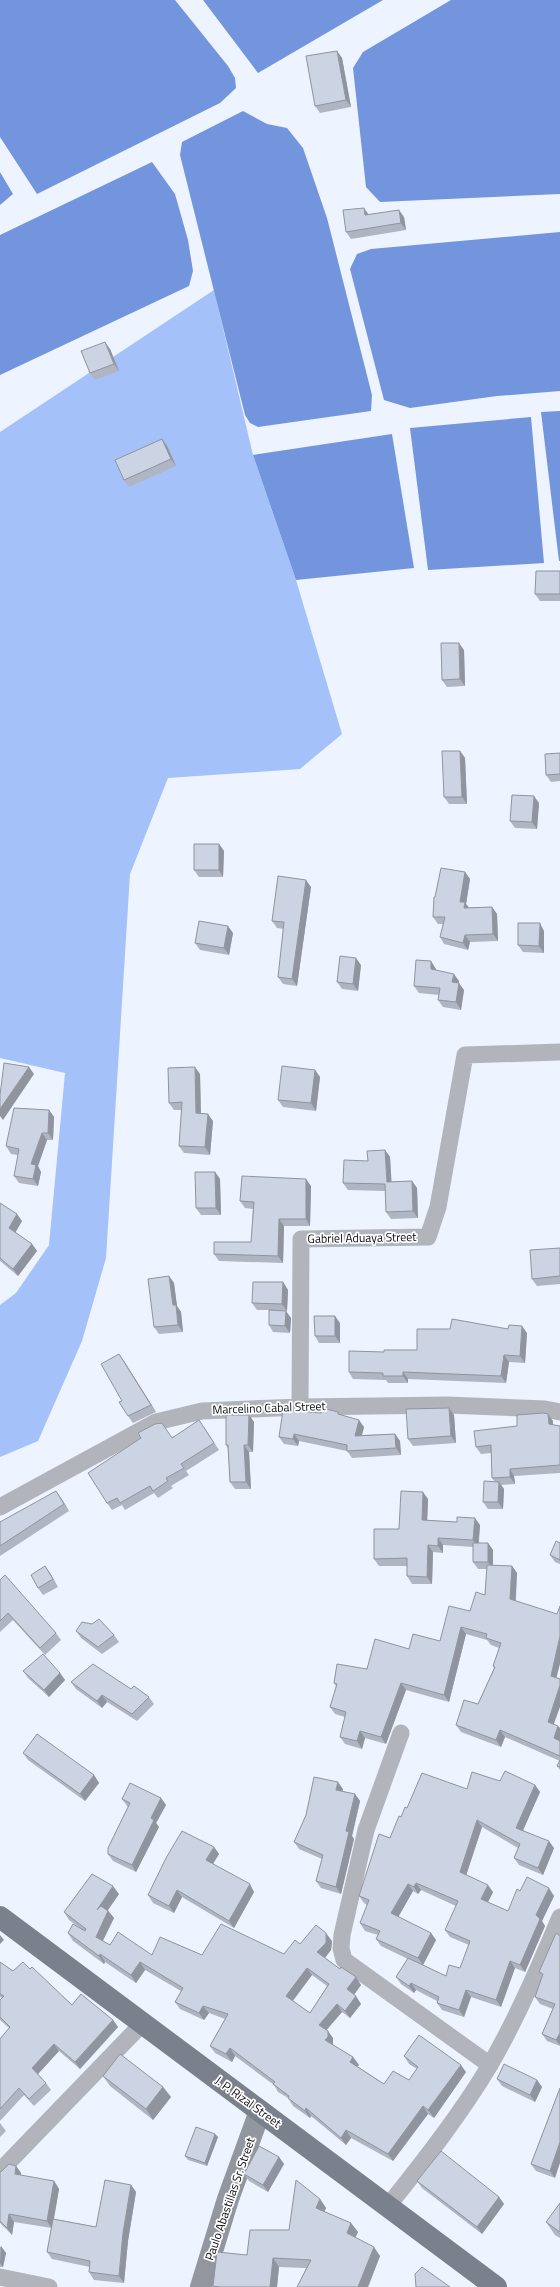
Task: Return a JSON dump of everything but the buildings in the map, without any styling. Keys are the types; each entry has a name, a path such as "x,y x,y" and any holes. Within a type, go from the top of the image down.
{"main road":[{"name":"J. P. Rizal Street","path":"0,1918 496,2287"},
{"name":"Paulo Abastillas Sr. Street","path":"201,2287 228,2199 260,2111"}],"street":[{"name":"Gabriel Aduaya Street","path":"300,1407 301,1239 428,1237 438,1207 465,1055 560,1052"},
{"name":"Marcelino Cabal Street","path":"0,1507 156,1422 202,1411 300,1407 448,1405 545,1409 560,1412"},
{"path":"401,1733 366,1830 342,1935 341,1948 344,1960 490,2065"},
{"path":"388,2206 446,2132 490,2065 534,1980 560,1917"},
{"path":"0,2171 142,2024"},
{"path":"0,2277 49,2287"}],"shaded area":[{"path":"0,0 175,0 228,66 235,78 236,88 220,103 37,194 0,137"},
{"path":"203,0 383,0 258,73"},
{"path":"451,0 560,0 560,194 380,202 366,187 353,68 363,52"},
{"path":"243,111 267,124 287,128 303,148 327,218 372,395 371,411 258,427 250,423 245,415 180,155 182,142"},
{"path":"152,162 175,194 188,240 193,271 189,286 0,375 0,235"},
{"path":"0,172 13,194 0,205"},
{"path":"560,232 560,391 497,396 410,408 384,400 350,269 357,254 371,249"},
{"path":"214,290 253,455 296,580 342,734 300,769 168,778 130,874 106,1258 82,1341 38,1441 0,1457 0,1305 16,1293 49,1245 65,1073 0,1058 0,432"},
{"path":"560,411 560,561 559,561 541,412"},
{"path":"531,417 544,563 428,570 410,428"},
{"path":"392,434 414,568 296,580 253,455"}]}
